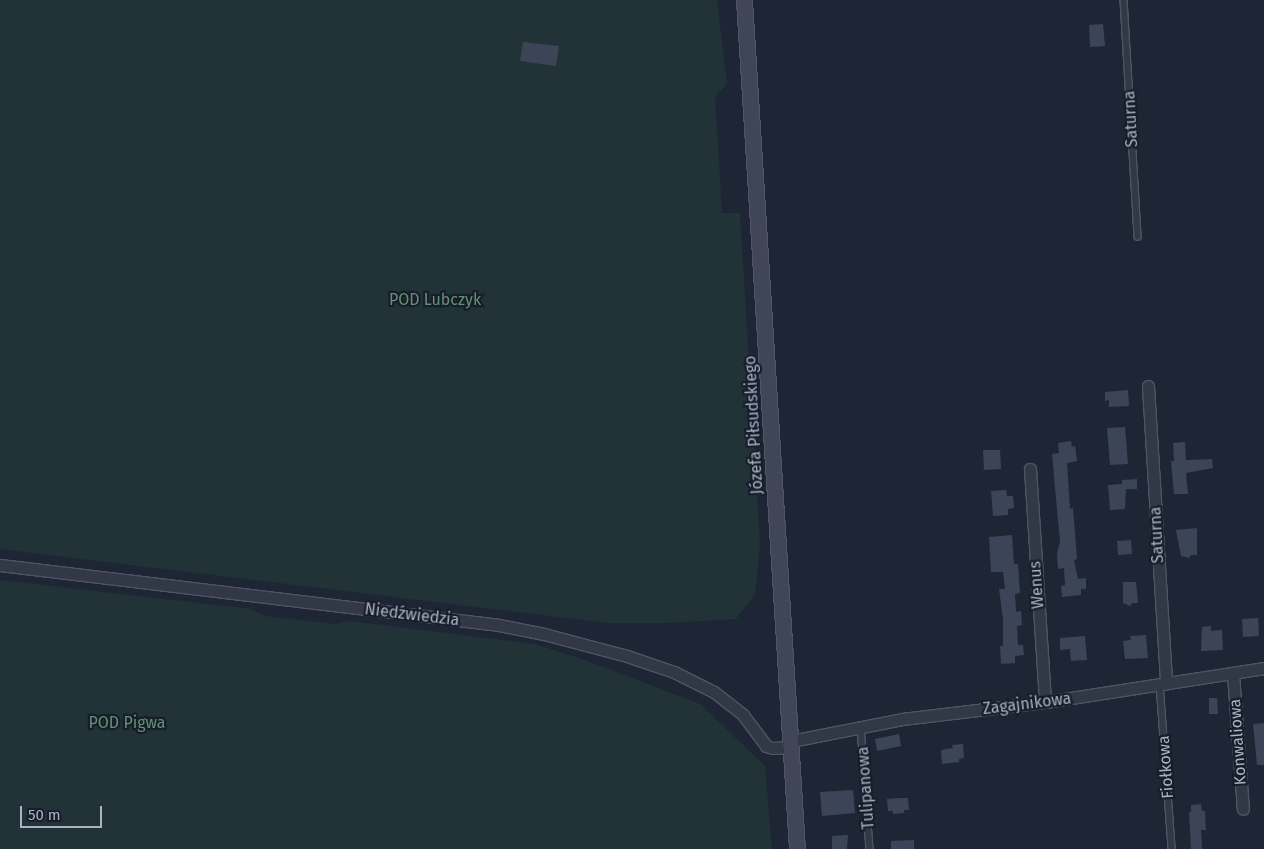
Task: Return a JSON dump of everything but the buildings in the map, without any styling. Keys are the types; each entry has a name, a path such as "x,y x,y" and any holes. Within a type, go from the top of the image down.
{"street":[{"name":"Józefa Piłsudskiego","path":"744,0 797,849"},
{"name":"Saturna","path":"1148,386 1163,684"},
{"name":"Wenus","path":"1030,469 1045,702"},
{"name":"Niedźwiedzia","path":"0,565 498,625 544,634 619,654 674,672 714,692 744,715 766,746 791,744"},
{"name":"Zagajnikowa","path":"791,744 902,719 1045,702 1264,668"},
{"name":"Konwaliowa","path":"1233,674 1243,809"}],"lane":[{"name":"Saturna","path":"1124,0 1138,237"},
{"name":"Fiołkowa","path":"1163,684 1172,849"},
{"name":"Tulipanowa","path":"862,727 870,849"}],"green space":[{"name":"POD Lubczyk","path":"0,0 717,0 727,84 715,97 722,213 740,213 760,545 755,594 736,619 666,623 608,623 0,549"},
{"name":"POD Pigwa","path":"0,580 251,609 265,616 335,624 350,621 535,644 585,660 700,704 765,766 772,849 0,849"}]}
